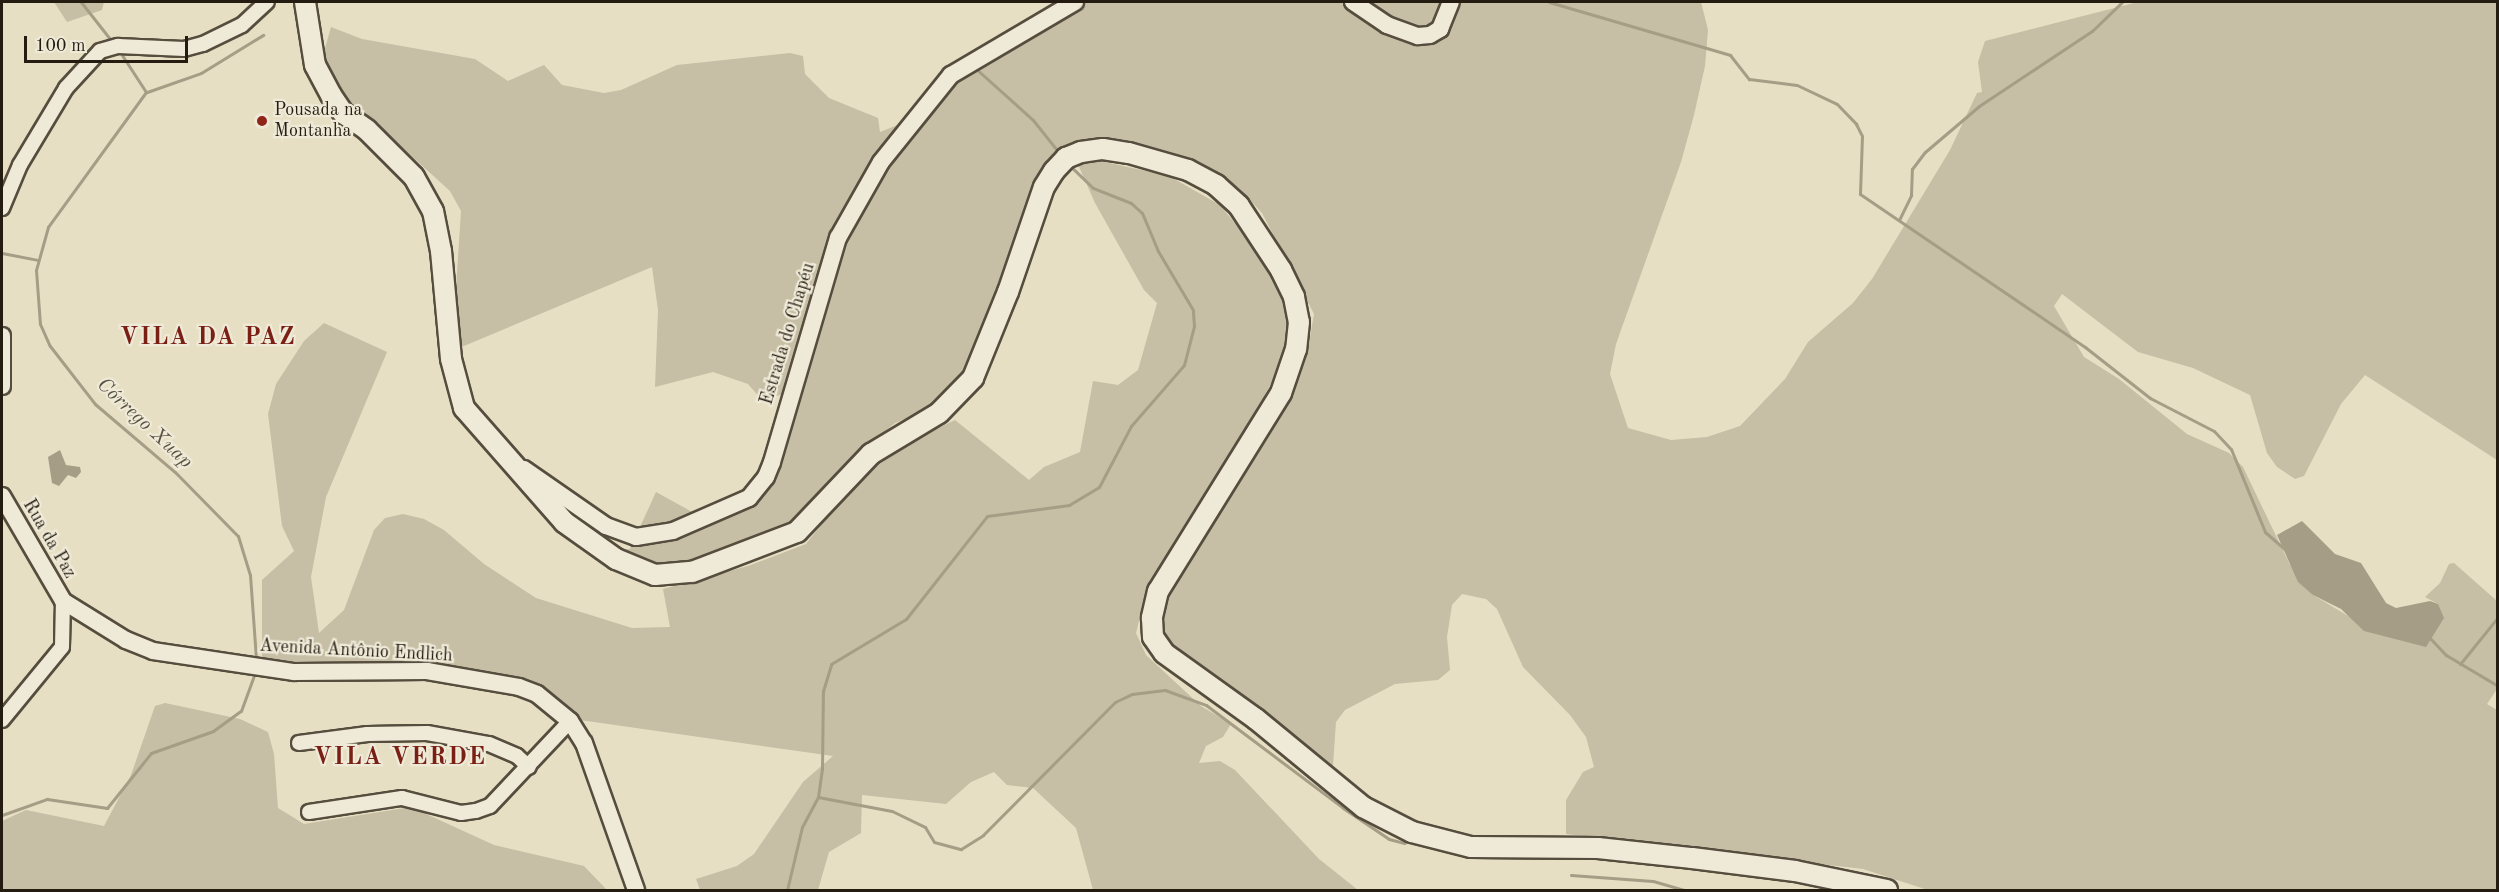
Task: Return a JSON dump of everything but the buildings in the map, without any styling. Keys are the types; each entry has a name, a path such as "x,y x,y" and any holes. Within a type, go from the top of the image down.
{"main road":[{"path":"305,2 315,65 331,95 344,113 367,130 414,177 433,211 441,251 456,388 474,423 564,522 589,542 642,571 668,575 692,572 797,532 871,454 939,413 973,378 1008,292 1044,187 1066,158 1103,149 1188,170 1216,185 1239,206 1281,270 1294,297 1299,322 1296,350 1281,393 1158,591 1152,618 1153,637 1164,653 1256,720 1363,807 1412,832 1471,847 1598,848 1703,859 1795,871 1887,891"}],"street":[{"path":"2,207 20,165 66,88 100,51 118,46 184,49 203,44 242,24 267,2"},
{"name":"Estrada do Chapéu","path":"502,453 606,526 636,537 673,531 749,498 769,470 838,238 881,162 951,75 1075,2"},
{"path":"1353,2 1387,25 1418,36 1430,35 1440,29 1451,2"},
{"path":"2,336 2,386"},
{"name":"Rua da Paz","path":"2,496 63,601"},
{"path":"2,720 62,647 63,601"},
{"name":"Avenida Antônio Endlich","path":"63,601 126,640 153,651 294,672 448,673 519,687 537,694 570,721 584,742 638,889"},
{"path":"309,812 402,798 461,813 476,811 490,806 570,721"},
{"path":"299,743 368,734 428,733 489,744 517,756 529,767"}],"shaded area":[{"path":"54,2 104,2 102,10 67,22"},
{"path":"1062,2 1701,2 1708,30 1705,66 1694,115 1681,162 1616,344 1610,374 1628,428 1671,440 1707,437 1740,426 1785,379 1808,342 1853,303 1872,279 1950,150 1977,93 1982,92 1978,62 1985,41 2138,2 2497,2 2497,460 2365,375 2341,404 2304,476 2295,479 2277,467 2267,453 2250,395 2193,368 2138,352 2062,294 2054,306 2084,357 2119,379 2187,434 2229,453 2243,467 2290,565 2313,595 2380,635 2428,641 2433,634 2438,604 2425,597 2440,583 2449,564 2454,563 2497,601 2497,689 2487,704 2497,710 2497,890 1928,890 1863,869 1566,834 1566,800 1583,772 1594,767 1586,737 1570,715 1523,667 1497,609 1486,599 1462,594 1452,605 1447,637 1450,670 1438,680 1395,684 1345,710 1336,722 1333,766 1203,673 1171,645 1160,629 1167,588 1208,533 1288,388 1309,343 1314,314 1262,213 1248,198 1216,171 1135,145 1062,146 1039,181 979,340 947,402 895,423 855,455 796,518 747,548 656,572 602,550 630,549 656,492 705,519 760,489 784,394 762,400 748,384 713,372 655,387 658,310 652,267 452,351 461,211 450,191 375,123 343,101 322,59 331,27 362,39 475,59 508,81 544,65 562,85 604,93 621,90 677,65 790,53 803,56 805,74 829,98 878,118 880,132 908,121 946,73 987,42"},
{"path":"1082,157 1169,176 1220,205 1248,239 1294,315 1288,351 1225,470 1148,584 1136,633 1146,655 1201,706 1231,724 1223,737 1206,746 1199,763 1220,761 1235,770 1319,859 1358,890 1093,890 1076,828 1033,788 1007,785 994,772 971,782 946,804 862,795 861,833 829,852 818,890 700,890 696,879 737,866 754,854 803,782 833,756 580,720 525,688 262,663 262,580 294,551 282,526 268,414 276,384 304,341 324,323 387,352 326,497 311,577 319,633 344,610 374,530 385,518 403,514 424,519 444,530 484,564 536,598 632,628 670,627 663,589 748,566 806,544 861,474 887,453 955,420 1029,480 1044,467 1080,452 1093,381 1118,385 1138,370 1157,303 1144,290 1095,203 1076,160"},
{"path":"60,450 66,465 80,467 81,472 76,478 68,475 59,486 52,483 48,457"},
{"path":"2302,521 2335,554 2361,563 2386,603 2396,608 2430,601 2438,604 2444,618 2426,647 2364,631 2341,609 2313,595 2298,582 2277,535"},
{"path":"165,703 240,719 268,732 274,754 278,808 304,824 411,807 494,845 584,866 607,890 2,890 2,821 26,810 104,826 131,775 155,706"}],"waterway":[{"path":"81,2 110,39"},
{"path":"1549,2 1730,55 1749,79 1797,85 1837,104 1856,124 1862,136 1860,194 2085,347 2150,398 2214,431 2231,449 2265,532 2287,551"},
{"path":"1899,220 1911,195 1912,169 1925,152 1979,106 2092,31 2122,2"},
{"path":"147,92 201,73 263,35"},
{"path":"120,52 146,92"},
{"path":"974,67 1033,120 1060,154"},
{"name":"Córrego Xuap","path":"146,92 48,227 36,270 40,324 50,346 95,404 175,472 238,536 250,575 256,658"},
{"path":"787,890 802,827 818,797 822,768 823,691 831,664 906,619 987,516 1069,505 1099,487 1131,426 1184,365 1194,326 1193,310 1158,251 1142,213 1131,203 1093,188 1071,167"},
{"path":"2,253 37,260"},
{"path":"2460,664 2498,617"},
{"path":"2429,637 2446,655 2498,686"},
{"name":"Córrego Xuap","path":"2,815 47,799 107,808 151,753 213,731 241,711 254,676"},
{"path":"818,797 892,811 925,827 934,842 961,849 983,835 1115,702 1132,694 1165,690 1206,705 1343,808 1389,839 1404,843"},
{"path":"1571,875 1653,881 1685,890"}],"place":[{"name":"Pousada na Montanha","path":"262,121"}],"district":[{"name":"VILA DA PAZ","path":"208,339"},
{"name":"VILA VERDE","path":"400,759"}]}
